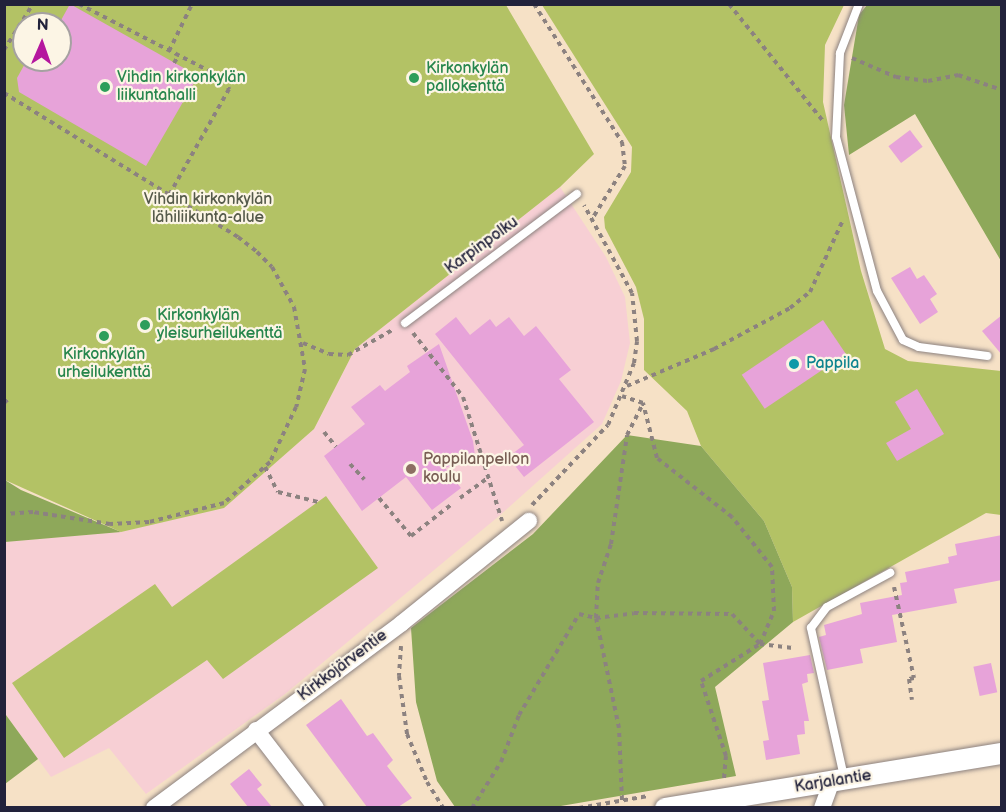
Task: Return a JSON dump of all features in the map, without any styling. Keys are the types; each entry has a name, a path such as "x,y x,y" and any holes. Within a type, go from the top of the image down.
{"street":[{"name":"Kirkkojärventie","path":"154,807 402,623 529,520"},
{"path":"256,730 316,807"},
{"name":"Karjalantie","path":"665,807 838,782 1002,753"},
{"path":"822,807 838,782"}],"lane":[{"path":"860,4 840,53 836,137 877,291 903,340 919,347 987,356"},
{"name":"Karpinpolku","path":"405,323 578,194"},
{"path":"838,782 811,628 827,607 891,573"}],"path":[{"path":"4,50 33,4"},
{"path":"80,4 225,79 229,89 169,195"},
{"path":"169,51 192,4"},
{"path":"534,4 622,142 625,166 592,219"},
{"path":"729,4 836,137"},
{"path":"840,53 896,76 928,81 947,80 958,75 1002,90"},
{"path":"174,63 179,55"},
{"path":"4,93 238,237 272,267 294,308 305,369 296,407 265,467 224,503 149,522 110,524 33,512 4,514"},
{"path":"529,520 533,501 585,453 608,425 626,387 637,341 632,293 578,194"},
{"path":"626,387 714,349 804,297 810,292 853,201"},
{"path":"302,343 329,354 348,355 405,323 463,397 500,516"},
{"path":"622,396 643,403"},
{"path":"622,800 619,728 596,618 598,583 611,544 627,435 643,403"},
{"path":"643,403 657,458 732,517 772,567 774,611 760,644 701,681 726,756 723,784"},
{"path":"324,432 336,447"},
{"path":"350,464 364,479"},
{"path":"265,467 278,492 318,502"},
{"path":"460,498 488,478"},
{"path":"379,498 411,536 452,504"},
{"path":"891,573 914,678 909,679 912,700"},
{"path":"472,807 501,762 519,715 579,614 596,618 634,613 732,614 760,644 795,648"},
{"path":"402,642 399,676 407,734 427,782 443,807"}],"shaded area":[{"name":"Pappilanpellon koulu","path":"560,187 606,257 625,297 630,343 621,381 602,424 499,516 285,694 146,794 109,748 51,777 6,715 4,542 120,532 224,508 314,429 355,349"}],"green space":[{"name":"Vihdin kirkonkylän lähiliikunta-alue","path":"4,5 506,5 594,154 560,187 355,349 314,429 224,508 121,532 5,480"},
{"path":"542,5 844,5 825,45 823,102 861,271 885,349 908,361 1001,371 1001,515 986,513 793,622 792,587 764,521 701,446 687,411 644,370 644,319 636,287 605,228 604,217 631,172 632,147"},
{"path":"867,5 1001,5 1001,261 915,114 849,155 844,105 859,15"},
{"path":"627,435 701,446 764,521 792,587 793,622 715,687 736,776 555,807 455,807 437,781 416,702 411,628 533,534"},
{"path":"5,480 21,490 121,532 5,542"},
{"path":"326,496 378,568 223,679 207,660 64,758 12,683 155,584 172,607"},
{"path":"5,704 6,715 38,759 5,784"}],"building":[{"name":"Vihdin kirkonkylän liikuntahalli","path":"70,4 198,76 146,166 19,92 17,78 20,72 72,72 72,12 66,12"},
{"path":"910,130 923,147 901,163 888,146"},
{"path":"910,267 917,279 924,275 937,294 930,299 938,312 920,324 891,278"},
{"path":"1002,315 1002,355 982,331"},
{"path":"456,317 470,335 490,319 496,327 509,317 524,336 536,326 571,370 559,379 594,422 524,477 508,457 524,445 435,334"},
{"name":"Pappila","path":"823,320 846,354 765,409 742,375"},
{"path":"439,344 473,441 475,456 445,468 461,488 432,510 406,477 362,511 324,456 365,424 351,407 380,385 385,391 410,372 407,366"},
{"path":"917,389 944,434 897,461 886,443 911,429 895,402"},
{"path":"1002,535 1002,580 954,589 957,603 892,615 897,642 860,649 863,663 827,670 819,637 826,635 824,625 862,614 860,603 902,595 900,583 907,582 905,572 949,563 948,557 957,555 955,544"},
{"path":"810,655 814,673 807,674 808,682 802,684 809,721 804,721 805,734 797,735 800,754 766,760 763,741 769,740 762,701 769,700 763,663"},
{"path":"991,663 997,692 980,696 973,667"},
{"path":"341,699 367,736 373,733 393,760 387,766 412,798 398,807 367,807 306,725"},
{"path":"249,769 262,785 257,789 272,807 248,807 230,784"}],"place":[{"name":"Kirkonkylän pallokenttä","path":"414,78"},
{"name":"Vihdin kirkonkylän liikuntahalli","path":"105,87"},
{"name":"Kirkonkylän yleisurheilukenttä","path":"145,325"},
{"name":"Kirkonkylän urheilukenttä","path":"104,336"},
{"name":"Pappila","path":"794,364"},
{"name":"Pappilanpellon koulu","path":"411,469"}]}
